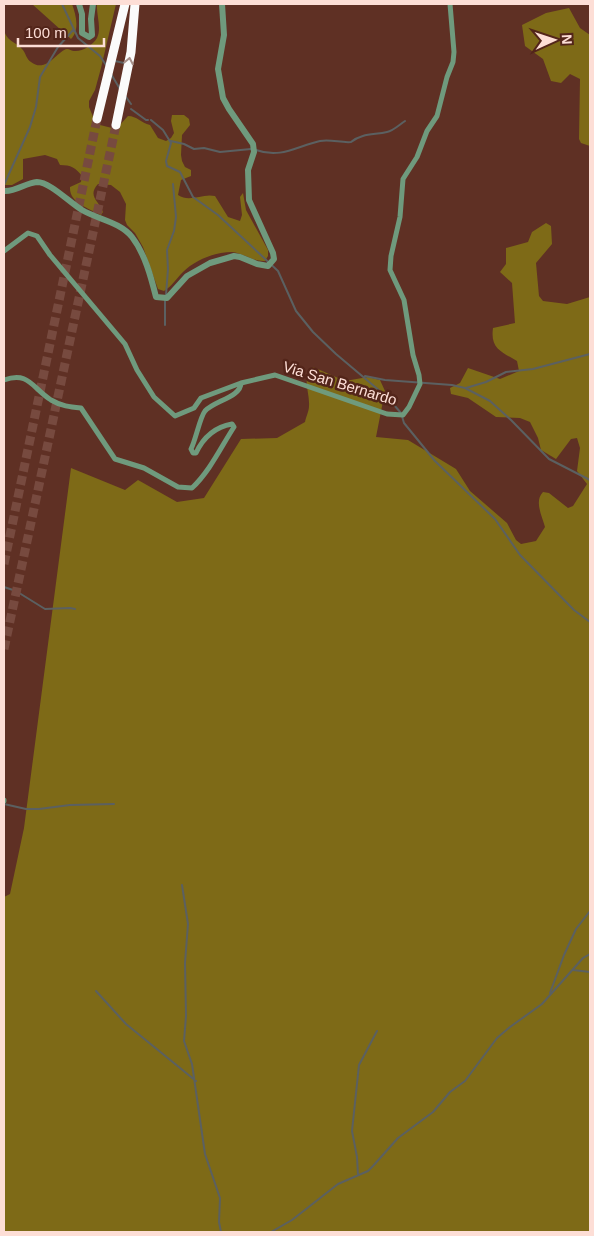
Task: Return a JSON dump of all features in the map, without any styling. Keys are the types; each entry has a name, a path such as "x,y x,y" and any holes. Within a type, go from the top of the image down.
{"highway":[{"path":"116,125 131,52 135,7"},
{"path":"97,119 124,8"}],"street":[{"path":"78,4 82,14 82,33 89,37 92,35 91,19 93,4"},
{"path":"4,190 10,192 37,182 49,186 82,211 111,223 130,235 140,248 156,297 167,298 187,276 210,263 234,256 257,264 271,263 274,252 249,200 248,170 254,152 253,144 226,105 220,81 219,62 224,35 222,4"},
{"name":"Via San Bernardo","path":"4,250 28,232 37,236 50,255 125,344 154,397 175,416 194,408 201,398 242,383 275,375 387,414 400,415 409,407 420,384 404,300 390,270 391,256 400,217 403,179 417,157 427,131 437,116 453,62 454,52 450,4"},
{"path":"4,380 13,376 27,379 51,400 64,407 81,408 115,459 144,468 178,487 192,488 204,477 211,462 234,427 232,424 224,425 211,433 202,441 196,453 193,453 191,449 196,440 203,412 237,393 242,383"}],"shaded area":[{"path":"32,4 72,4 76,18 76,31 71,39"},
{"path":"97,4 116,4 95,90 89,101 89,107 96,124 112,128 118,127 128,116 131,116 150,125 158,138 166,141 174,133 171,121 172,115 184,115 189,119 190,125 182,135 181,155 185,167 191,170 191,176 181,180 178,195 187,198 215,196 228,217 240,221 242,215 240,197 243,193 246,210 268,250 268,256 265,261 232,252 212,255 199,260 188,268 164,291 158,289 143,247 135,233 127,225 125,220 126,204 120,192 111,185 98,184 95,188 95,198 103,212 101,215 76,201 71,193 70,187 81,182 82,176 80,173 70,166 60,165 57,159 45,155 23,159 23,179 12,185 4,185 4,31 10,40 22,49 29,61 36,65 42,65 63,50 80,50 87,48 95,41 99,30"},
{"path":"569,8 580,28 590,35 590,146 581,143 579,139 580,79 570,74 561,83 551,81 543,59 525,46 522,25 546,13"},
{"path":"546,223 551,226 552,244 536,263 539,296 543,301 567,304 590,297 590,1232 4,1232 4,897 10,894 24,828 71,468 125,490 138,480 177,502 204,498 241,439 277,438 305,422 309,410 307,376 313,367 345,381 368,377 380,380 385,391 376,437 408,440 456,469 470,491 507,523 516,540 521,544 536,541 545,527 539,504 540,496 543,492 549,493 568,508 573,506 587,484 577,471 580,448 577,438 571,439 556,459 541,450 538,438 530,422 520,418 496,417 468,398 451,394 450,388 460,383 468,368 500,379 519,371 517,361 498,349 493,341 493,328 515,323 512,283 500,272 506,264 506,248 528,242 532,232"}],"waterway":[{"path":"62,4 78,38 100,56 106,65"},
{"path":"4,185 30,127 36,107 40,77 58,47 74,29"},
{"path":"115,61 124,63"},
{"path":"111,74 120,89"},
{"path":"126,97 131,104"},
{"path":"131,109 148,120"},
{"path":"151,120 163,130 171,143 166,161 167,166 180,172 193,197 218,215 278,271 296,311 313,332 387,397 401,413 404,423 435,461 495,519 520,555 574,610 590,622"},
{"path":"256,150 273,153 289,151 320,141 351,142 364,136 389,131 405,121"},
{"path":"171,141 194,149 204,148 220,152 251,149"},
{"path":"166,295 167,250 174,231 176,217 173,184"},
{"path":"165,300 165,325"},
{"path":"466,388 486,382 506,372 533,369 590,354"},
{"path":"365,376 385,380 452,385 465,388 490,401 549,459 590,480"},
{"path":"4,587 16,591 45,609 75,609"},
{"path":"4,804 26,809 114,804"},
{"path":"182,885 188,924 185,963 186,1016 184,1041 192,1064 205,1154 220,1198 219,1222 221,1232"},
{"path":"550,993 576,929 590,911"},
{"path":"271,1232 292,1220 338,1184 368,1171 398,1138 433,1112 450,1092 465,1081 497,1038 542,1004 583,958 590,954"},
{"path":"573,970 590,972"},
{"path":"96,991 126,1024 196,1081"},
{"path":"358,1175 352,1131 359,1065 377,1031"}],"tunnel":[{"path":"4,564 97,119"},
{"path":"4,649 116,125"}]}
